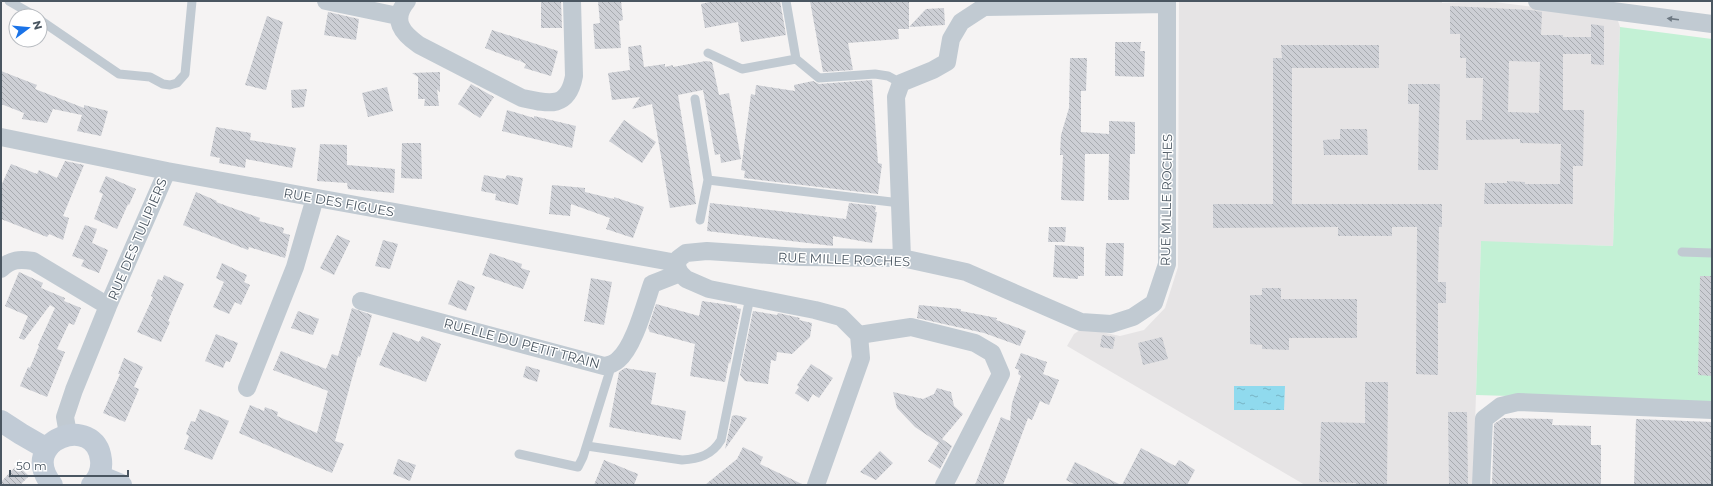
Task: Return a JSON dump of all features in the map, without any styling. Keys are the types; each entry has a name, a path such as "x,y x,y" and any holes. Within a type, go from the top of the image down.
{"main road":[{"path":"1,421 47,449"},
{"path":"52,485 43,468 43,458 47,449 56,440 68,434 77,434 85,437 92,442 98,450 101,458 101,467 95,480 121,485"}],"street":[{"path":"326,1 402,9 401,28 408,38 522,98 540,102 557,102 565,98 571,89 574,76 572,1"},
{"path":"1537,1 1712,24"},
{"path":"902,258 896,97 901,83 932,70 946,62 952,39 962,22 984,7 1167,2"},
{"name":"RUE MILLE ROCHES","path":"678,268 678,260 686,253 707,251 800,258 902,258 966,272 1081,322 1111,324 1133,317 1154,303 1167,264 1167,2"},
{"name":"RUE DES FIGUES","path":"1,137 167,171 678,268"},
{"name":"RUE DES TULIPIERS","path":"68,434 66,417 72,397 108,306 167,171"},
{"path":"247,388 296,267 315,198"},
{"name":"RUE DES TULIPIERS","path":"1,269 7,263 19,259 33,261 108,306"},
{"path":"678,268 686,279 709,289 841,317 859,335 861,358 816,485"},
{"name":"RUELLE DU PETIT TRAIN","path":"361,301 604,366 612,364 622,356 630,345 652,284 678,268"},
{"path":"859,335 912,327 975,343 992,353 1002,374 944,485"},
{"path":"1481,485 1484,419 1501,406 1518,402 1712,410"}],"lane":[{"path":"9,1 21,8"},
{"path":"48,25 119,74 150,77 163,84 170,85 177,83 185,74 192,1"},
{"path":"786,1 796,59 819,78 875,74 888,76 901,83"},
{"path":"708,52 742,69 796,59"},
{"path":"695,99 708,180 700,220"},
{"path":"708,180 900,203"},
{"path":"1682,252 1712,253"},
{"path":"587,446 682,460 695,459 707,455 716,448 721,440 750,297"},
{"path":"519,454 578,467 587,446 612,364"}],"shaded area":[{"path":"1179,1 1442,1 1442,3 1487,1 1617,18 1620,27 1613,246 1481,242 1473,485 1305,485 1067,346 1074,334 1083,328 1120,336 1144,330 1165,308 1178,267"}],"green space":[{"path":"1620,27 1712,39 1712,402 1476,395 1481,241 1613,246"}],"water":[{"path":"1234,386 1285,386 1284,410 1234,410"}],"building":[{"path":"541,1 561,1 562,28 541,28"},
{"path":"598,1 621,1 623,20 619,21 621,48 595,49 593,24 600,23"},
{"path":"714,1 780,1 786,35 741,42 738,22 705,28 701,4"},
{"path":"810,1 909,1 909,29 898,29 899,39 848,43 853,70 823,72"},
{"path":"1450,6 1531,10 1542,12 1541,35 1591,37 1591,24 1604,26 1604,65 1591,64 1591,54 1563,54 1563,110 1584,110 1583,166 1573,166 1573,204 1484,204 1485,183 1507,183 1507,181 1525,182 1525,184 1560,184 1561,144 1520,143 1520,139 1466,140 1466,120 1482,120 1483,78 1466,78 1466,58 1460,58 1460,34 1450,34","holes":["1509,61 1540,62 1539,113 1508,112"]},
{"path":"944,8 945,25 909,27 926,9"},
{"path":"328,12 359,19 356,40 324,35"},
{"path":"267,16 283,22 266,90 245,85"},
{"path":"492,30 558,51 551,76 524,68 526,64 520,61 521,58 519,61 485,48"},
{"path":"1115,42 1141,42 1140,51 1145,51 1144,77 1115,76"},
{"path":"641,45 644,67 665,64 665,67 673,65 673,67 706,61 712,62 719,95 729,93 741,159 721,163 720,154 715,155 703,90 678,95 696,204 670,208 652,104 632,109 640,97 612,100 608,73 630,70 628,47"},
{"path":"1281,45 1379,45 1379,68 1292,68 1292,204 1442,204 1442,227 1439,227 1438,282 1446,282 1446,303 1438,303 1438,375 1416,374 1417,227 1392,227 1392,236 1338,236 1338,227 1213,228 1213,204 1273,204 1273,58 1282,58"},
{"path":"1070,58 1087,58 1086,91 1081,91 1081,132 1109,134 1109,121 1135,122 1135,154 1130,154 1129,200 1108,200 1109,154 1085,154 1084,201 1061,200 1063,155 1060,155 1061,135 1069,108"},
{"path":"1,71 37,85 35,89 84,108 84,105 108,111 101,136 77,131 82,115 53,109 47,123 22,119 24,113 1,104"},
{"path":"440,72 440,92 437,89 439,106 424,106 425,99 418,99 418,77 412,73"},
{"path":"872,80 878,163 882,164 878,194 744,178 745,171 741,170 751,94 755,95 756,85 795,91 794,85 813,81 819,84"},
{"path":"471,84 494,97 480,118 458,104"},
{"path":"1408,84 1440,84 1438,170 1418,170 1419,104 1408,104"},
{"path":"387,87 393,111 368,117 362,93"},
{"path":"307,89 304,107 292,108 291,90"},
{"path":"507,110 534,118 534,116 576,126 572,148 502,131"},
{"path":"624,120 656,142 642,163 609,141"},
{"path":"216,127 251,133 250,140 296,148 292,168 246,159 245,168 219,163 220,158 210,156"},
{"path":"1340,129 1367,129 1368,155 1324,155 1323,140 1340,139"},
{"path":"402,143 421,143 422,179 401,178"},
{"path":"320,144 347,145 347,165 395,169 394,193 348,189 347,183 317,181"},
{"path":"65,161 84,165 63,216 69,218 63,240 49,234 47,237 1,219 1,186 11,164 37,174 39,170 57,178"},
{"path":"484,175 505,179 507,175 523,178 518,205 495,200 496,194 481,191"},
{"path":"106,176 136,189 117,229 94,219 103,194 99,192"},
{"path":"552,185 585,188 585,192 614,199 614,197 644,207 633,238 606,229 610,218 571,204 570,216 549,214"},
{"path":"196,192 217,201 216,202 260,218 259,221 284,228 283,233 290,235 285,258 249,247 248,250 183,225"},
{"path":"710,203 846,219 849,203 876,206 875,212 877,212 872,243 833,236 833,246 707,231"},
{"path":"85,225 97,229 92,243 108,250 99,273 81,266 84,260 72,256"},
{"path":"1049,227 1066,227 1065,242 1048,242"},
{"path":"337,235 350,241 334,275 320,268"},
{"path":"383,240 398,244 390,269 375,266"},
{"path":"1106,243 1124,243 1123,276 1105,276"},
{"path":"1055,245 1084,247 1084,276 1078,276 1078,279 1053,277"},
{"path":"490,253 522,264 521,268 530,271 523,289 482,275"},
{"path":"222,263 247,275 244,282 250,285 241,305 235,302 229,314 213,307 224,282 216,278"},
{"path":"19,272 43,283 41,288 65,298 64,301 81,308 74,325 69,323 57,349 65,352 47,397 20,386 28,367 30,368 39,346 38,345 55,308 50,305 24,340 19,338 28,316 5,306"},
{"path":"164,275 184,284 168,321 170,322 161,342 137,332 153,297 151,296 158,279 162,281"},
{"path":"1700,276 1712,276 1712,376 1698,375"},
{"path":"591,278 612,282 604,325 584,321"},
{"path":"458,280 475,287 466,311 448,304"},
{"path":"1262,288 1281,288 1281,299 1357,299 1357,338 1289,338 1289,350 1262,349 1262,345 1250,344 1250,295 1262,295"},
{"path":"702,301 737,306 737,308 741,309 725,382 690,376 695,344 650,332 648,328 656,304 699,316"},
{"path":"919,305 961,309 961,311 997,318 996,320 1026,331 1020,346 984,333 917,318"},
{"path":"352,308 372,315 360,357 358,356 335,441 344,444 332,473 239,433 250,405 264,411 265,407 278,412 277,416 317,433 328,391 273,370 281,351 326,369 332,354 338,356"},
{"path":"298,311 319,319 313,335 291,328"},
{"path":"753,311 777,315 778,313 800,318 799,320 812,323 810,337 792,354 777,352 776,361 771,360 768,384 745,381 740,375"},
{"path":"393,332 419,342 422,336 441,344 426,382 379,365"},
{"path":"216,334 238,343 230,362 226,361 223,368 205,361"},
{"path":"1102,335 1115,337 1113,349 1100,347"},
{"path":"1162,337 1168,359 1143,365 1138,343"},
{"path":"1021,353 1047,362 1043,374 1059,380 1049,405 1040,401 1032,420 1028,418 1003,485 975,485 1001,417 1010,421 1012,403 1021,376 1018,374 1019,370 1015,368"},
{"path":"124,358 143,367 134,387 139,389 125,422 103,413 120,374 118,374"},
{"path":"811,364 833,378 819,398 813,394 808,402 795,393 799,387 797,385"},
{"path":"526,366 540,370 537,382 523,377"},
{"path":"625,368 656,373 651,404 686,411 681,440 609,427 619,372"},
{"path":"1365,382 1388,382 1387,485 1356,485 1356,483 1319,482 1321,422 1365,423"},
{"path":"937,388 951,392 954,406 963,414 942,439 952,446 940,469 928,461 939,443 915,427 897,408 893,392 923,399 934,394"},
{"path":"200,409 229,421 212,460 184,449 189,436 186,434 191,421 195,422"},
{"path":"1448,412 1467,412 1468,485 1449,485"},
{"path":"736,415 747,418 725,449 732,416"},
{"path":"1503,418 1553,419 1552,425 1591,426 1591,445 1601,445 1601,485 1492,485 1494,424"},
{"path":"1636,419 1712,422 1712,485 1634,485"},
{"path":"743,447 763,457 760,464 804,485 705,485 737,459"},
{"path":"1141,448 1175,466 1179,460 1195,470 1187,485 1122,485"},
{"path":"880,451 893,463 876,480 860,472"},
{"path":"398,459 416,465 410,481 393,474"},
{"path":"604,460 638,474 634,485 594,485"},
{"path":"1075,462 1121,485 1076,485 1066,480"},
{"path":"17,465 29,476 20,485 1,485 1,482"}]}
